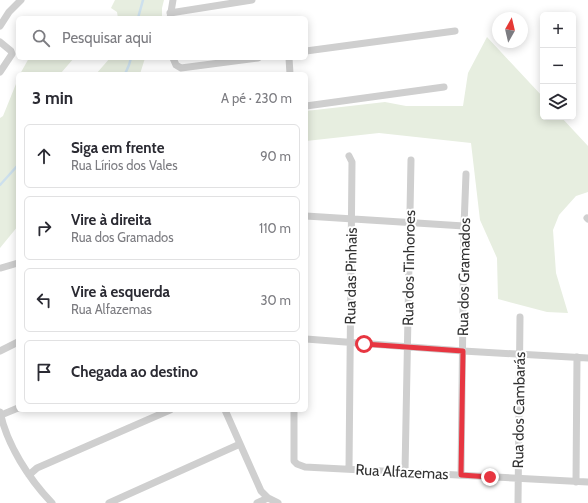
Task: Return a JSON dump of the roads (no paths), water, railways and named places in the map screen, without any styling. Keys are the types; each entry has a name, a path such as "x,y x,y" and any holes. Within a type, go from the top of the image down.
{"street":[{"path":"0,26 9,12 21,0"},
{"path":"173,0 170,15 252,0"},
{"path":"308,51 455,31"},
{"path":"0,42 12,51 12,54 0,72"},
{"path":"174,60 176,65 181,68 243,60"},
{"path":"289,60 290,72"},
{"path":"308,106 444,88"},
{"name":"Rua das Pinhais","path":"349,156 352,162 349,469"},
{"name":"Rua dos Tinhoroes","path":"405,472 410,160"},
{"name":"Rua dos Gramados","path":"461,475 466,174"},
{"path":"308,216 464,226"},
{"path":"1,268 16,264"},
{"name":"Rua dos Cambarás","path":"518,503 520,317"},
{"path":"308,339 463,351 588,358"},
{"path":"0,351 16,343"},
{"path":"576,482 577,357"},
{"path":"16,409 0,413 9,438 29,475 52,503"},
{"path":"29,475 37,468 165,412"},
{"path":"226,412 261,491 268,498 278,503"},
{"name":"Rua Alfazemas","path":"294,412 294,457 296,464 305,467 588,482"},
{"path":"109,503 240,444"},
{"path":"257,503 268,498"}],"waterway":[{"path":"139,16 143,0"},
{"path":"126,72 130,60"},
{"path":"0,185 16,167"}]}
